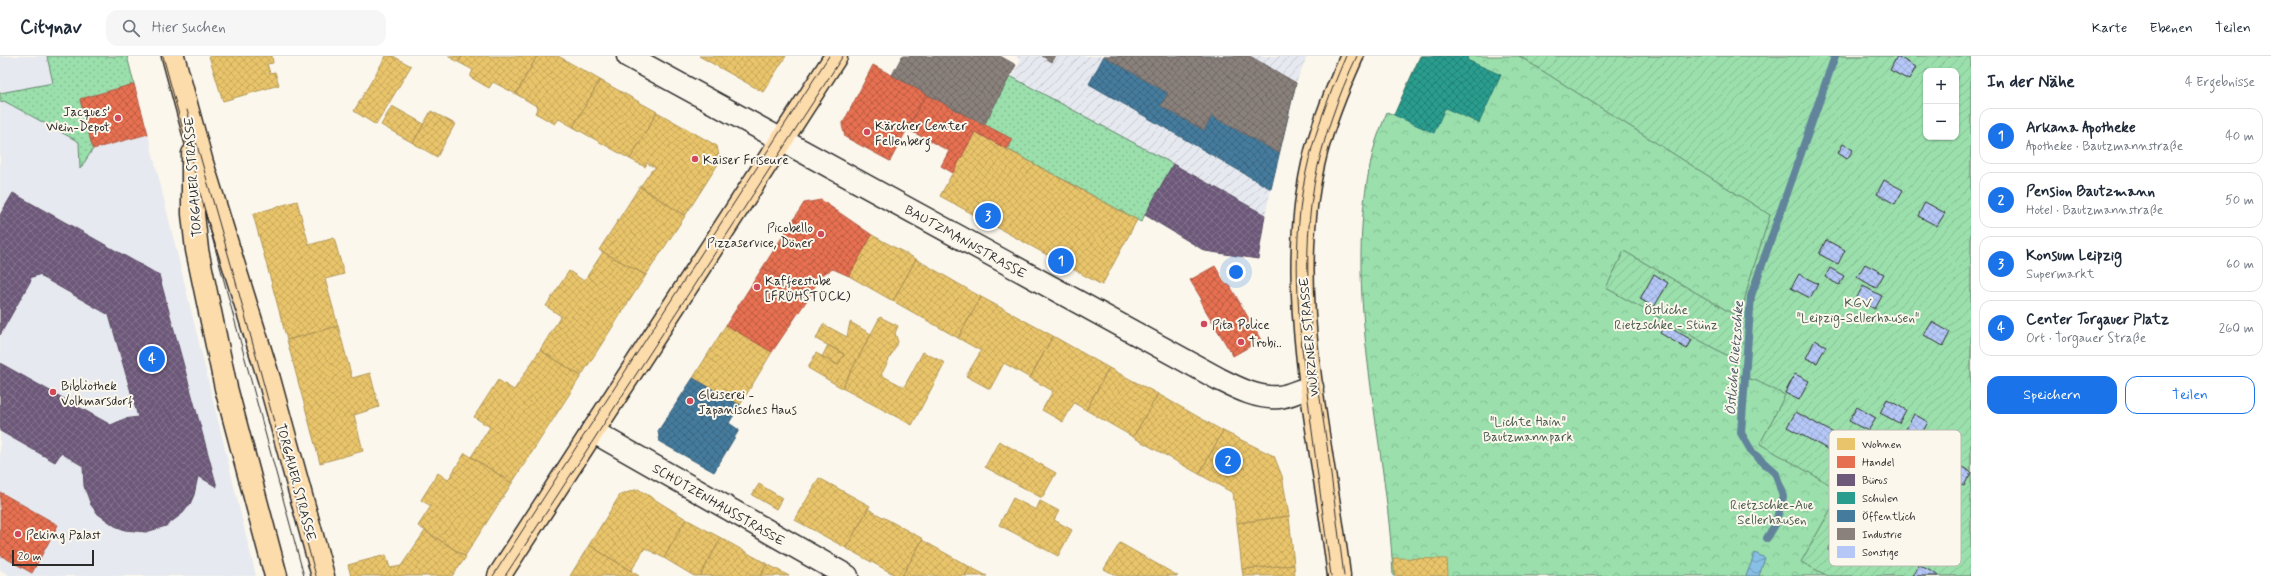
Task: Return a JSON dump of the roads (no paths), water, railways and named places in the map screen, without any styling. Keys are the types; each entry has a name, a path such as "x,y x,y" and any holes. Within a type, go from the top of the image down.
{"main road":[{"path":"173,56 187,110"},
{"path":"500,576 836,56"},
{"name":"WURZNER STRASSE","path":"1339,576 1312,387 1303,299 1303,236 1316,152 1339,85 1352,56"},
{"name":"TORGAUER STRASSE","path":"187,110 192,151 193,214 197,250 226,388 276,576"},
{"name":"TORGAUER STRASSE","path":"187,110 269,379 323,576"}],"street":[{"name":"BAUTZMANNSTRASSE","path":"628,56 1213,376 1244,391 1271,397 1280,397 1312,387"},
{"name":"SCHÜTZENHAUSSTRASSE","path":"592,432 847,576"}],"water":[{"path":"1755,553 1765,558 1759,576 1746,576"}],"waterway":[{"name":"Östliche Rietzschke","path":"1767,538 1775,525 1783,497 1776,474 1752,452 1741,433 1751,296 1835,56"}],"tram line":[{"path":"163,56 304,576"},
{"path":"493,576 829,56"},
{"path":"505,576 843,56"},
{"path":"1331,576 1301,337 1297,281 1297,252 1302,194 1309,158 1332,89 1346,56"},
{"path":"1344,576 1314,357 1308,288 1308,254 1310,219 1317,168 1337,103 1357,56"},
{"path":"187,110 234,275 316,576"}],"place":[{"name":"Jacques’ Wein-Depot","path":"118,118"},
{"name":"Kärcher Center Fellenberg","path":"867,132"},
{"name":"Kaiser Friseure","path":"695,159"},
{"name":"Konsum Leipzig","path":"988,216"},
{"name":"Picobello Pizzaservice, Döner","path":"821,234"},
{"name":"Arkana Apotheke","path":"1061,261"},
{"name":"Kaffeestube [FRÜHSTÜCK)","path":"757,287"},
{"name":"Pita Police","path":"1204,324"},
{"name":"Trobi..","path":"1241,342"},
{"name":"Center Torgauer Platz","path":"152,359"},
{"name":"Bibliothek Volkmarsdorf","path":"53,392"},
{"name":"Gleiserei - Japanisches Haus","path":"690,401"},
{"name":"Pension Bautzmann","path":"1228,461"},
{"name":"Peking Palast","path":"18,534"}],"park label":[{"name":"KGV \"Leipzig-Sellerhausen\"","path":"1858,310"},
{"name":"Östliche Rietzschke - Stünz","path":"1666,316"},
{"name":"\"Lichte Hain\" Bautzmannpark","path":"1528,428"},
{"name":"Rietzschke-Aue Sellerhausen","path":"1772,512"}]}
